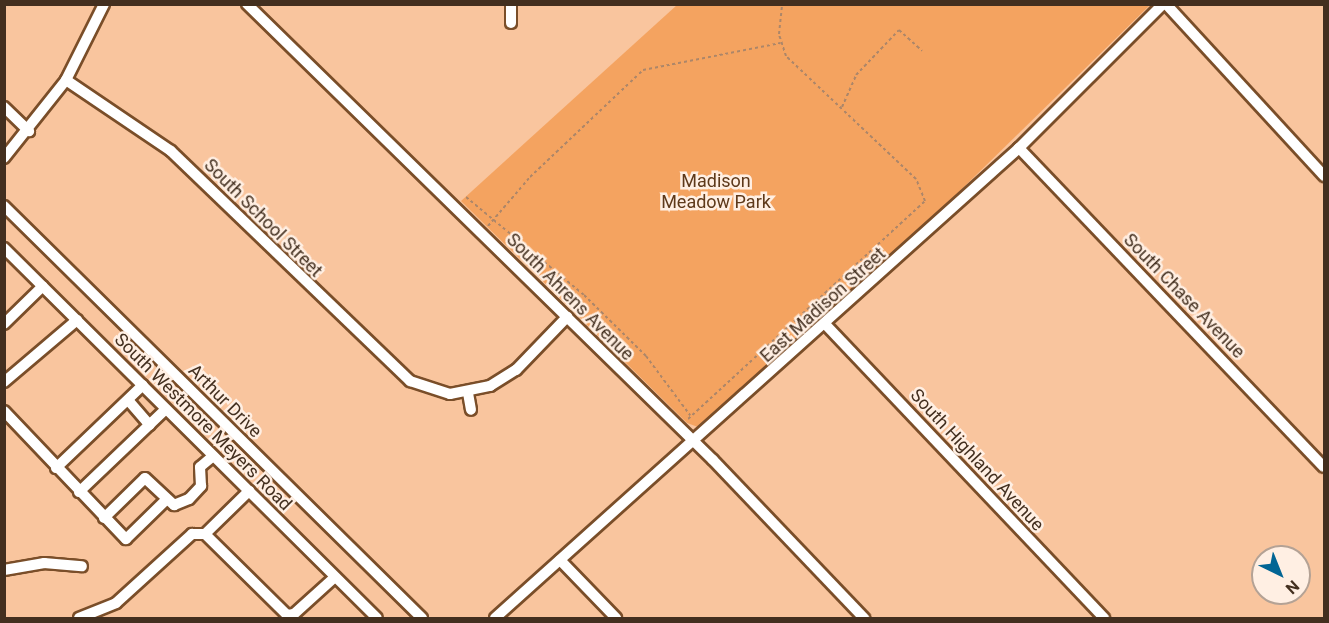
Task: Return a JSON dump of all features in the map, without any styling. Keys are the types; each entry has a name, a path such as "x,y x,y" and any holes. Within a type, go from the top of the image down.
{"street":[{"path":"4,158 29,131 66,80 104,4"},
{"name":"South Ahrens Avenue","path":"248,4 680,428 864,618"},
{"path":"511,4 511,23"},
{"path":"1164,4 1324,176"},
{"name":"East Madison Street","path":"495,618 692,440 826,325 1019,148 1164,4"},
{"name":"South School Street","path":"66,80 171,151 388,365 428,389 468,393"},
{"path":"4,107 29,131"},
{"name":"South Chase Avenue","path":"1019,148 1324,467"},
{"name":"Arthur Drive","path":"4,206 423,618"},
{"name":"South Westmore Meyers Road","path":"4,248 377,618"},
{"path":"4,324 43,286"},
{"path":"471,410 468,393 509,375 567,317"},
{"path":"4,382 77,320"},
{"name":"South Highland Avenue","path":"826,325 1104,618"},
{"path":"56,468 143,386"},
{"path":"128,400 150,425"},
{"path":"79,492 166,409"},
{"path":"4,411 126,539 167,499"},
{"path":"104,518 145,478 174,506 189,499 201,486 201,467 213,456"},
{"path":"79,618 116,603 192,534 206,534 249,491"},
{"path":"206,534 287,615 294,614 335,577"},
{"path":"560,560 616,618"},
{"path":"4,570 44,563 82,566"}],"path":[{"path":"680,428 922,207 924,195 916,178 842,107 794,66 780,43 782,4"},
{"path":"842,107 856,75 899,30 922,51"},
{"path":"482,233 530,177 643,70 780,43"},
{"path":"466,196 600,310 646,356 691,416"}],"green space":[{"name":"Madison Meadow Park","path":"677,5 1150,5 922,228 698,427 687,423 461,201"}]}
